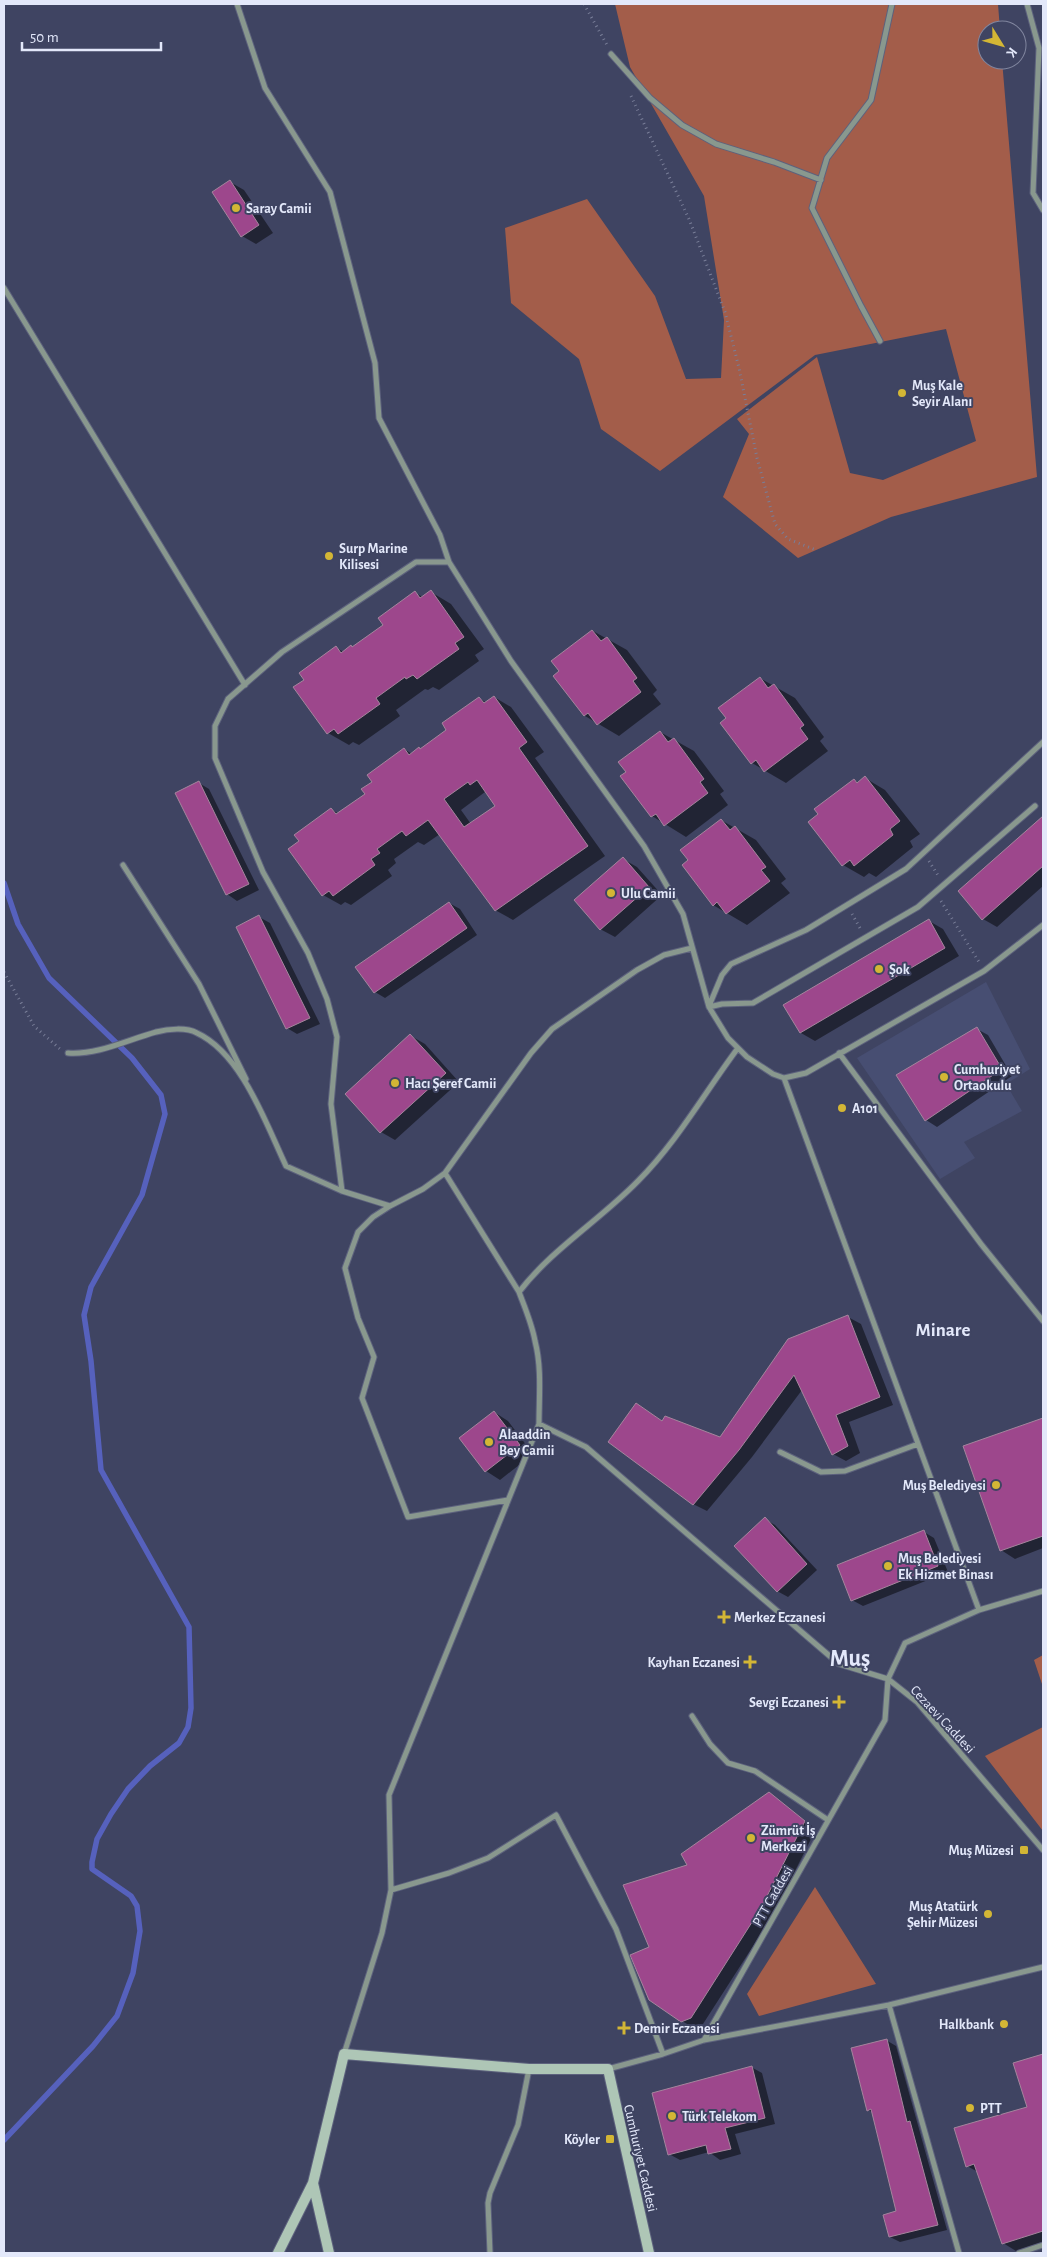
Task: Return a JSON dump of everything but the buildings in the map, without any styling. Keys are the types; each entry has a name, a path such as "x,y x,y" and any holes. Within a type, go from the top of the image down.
{"street":[{"path":"237,4 265,88 330,192 375,363 379,418 440,535 449,562 511,661 644,846 683,914 709,1007 728,1038 738,1048 773,1074 784,1078 806,1073 984,971 1043,926"},
{"path":"880,341 812,208 827,158 871,100 892,4"},
{"path":"1027,4 1039,48 1033,193 1043,210"},
{"path":"612,54 650,98 682,125 716,144 774,162 821,180"},
{"path":"4,288 245,685"},
{"path":"342,1191 331,1104 337,1037 326,999 308,953 263,872 215,758 215,726 228,699 282,652 416,562 449,562"},
{"path":"709,1007 722,975 731,964 777,944 847,906 906,869 1043,742"},
{"path":"709,1007 722,1004 753,1003 918,907 1035,806"},
{"path":"124,865 199,984 235,1054 286,1166 342,1191 390,1206"},
{"path":"508,1500 408,1517 362,1398 374,1357 358,1318 345,1268 358,1232 373,1217 423,1189 445,1173 531,1053 552,1029 637,970 664,955 692,948"},
{"path":"68,1053 83,1054 158,1032 176,1030 195,1032 207,1038 228,1058 251,1091"},
{"path":"519,1292 562,1246 599,1217 658,1160 738,1048"},
{"path":"839,1053 981,1244 1043,1321"},
{"path":"784,1078 979,1610"},
{"path":"278,2253 313,2183 344,2054 382,1934 391,1890 389,1795 539,1424 539,1372 536,1342 519,1292 445,1173"},
{"path":"539,1424 586,1447 838,1664 888,1679 904,1643 979,1610 1043,1590"},
{"path":"780,1452 821,1472 845,1471 918,1444"},
{"name":"PTT Caddesi","path":"704,2040 885,1720 888,1679"},
{"name":"Cezaevi Caddesi","path":"888,1679 917,1702 1043,1850"},
{"path":"692,1716 710,1744 728,1763 755,1771 828,1820"},
{"path":"391,1890 449,1873 488,1858 556,1815 616,1929 663,2054"},
{"path":"344,2054 529,2069 608,2069 663,2054 704,2040 889,2004 1043,1967"},
{"path":"889,2004 959,2253"},
{"path":"490,2253 488,2203 490,2193 518,2125 529,2069"},
{"name":"Cumhuriyet Caddesi","path":"608,2069 648,2253"},
{"path":"313,2183 329,2253"},
{"path":"1019,2253 1043,2245"}],"path":[{"path":"584,4 612,54"},
{"path":"627,87 689,219 725,312 739,368 757,458 775,524 788,540 816,550"},
{"path":"925,853 944,886"},
{"path":"936,893 984,971"},
{"path":"847,906 865,938"},
{"path":"4,972 34,1026 55,1047 68,1053"}],"shaded area":[{"path":"615,4 998,4 999,20 977,20 977,70 1003,70 1037,477 891,517 798,558 723,497 749,434 737,419 817,357 850,473 883,480 976,441 946,329 815,355 660,471 601,429 579,359 511,303 505,228 587,199 655,296 686,379 721,378 724,320 704,196 630,67"},
{"name":"Cumhuriyet Ortaokulu","path":"986,982 1030,1069 1006,1084 1022,1111 964,1142 975,1158 940,1179 857,1058"},
{"path":"1043,1655 1043,1687 1034,1660"},
{"path":"1043,1727 1043,1831 985,1756"},
{"path":"815,1887 876,1984 759,2016 747,1994"}],"waterway":[{"path":"4,883 18,924 49,978 132,1058 161,1095 165,1114 142,1195 91,1287 84,1315 91,1361 101,1470 189,1627 191,1708 188,1727 179,1743 150,1766 128,1789 97,1839 92,1869 131,1896 137,1906 140,1931 133,1973 117,2016 93,2046 4,2140"}],"place":[{"name":"Saray Camii","path":"236,208"},
{"name":"Muş Kale Seyir Alanı","path":"902,393"},
{"name":"Surp Marine Kilisesi","path":"329,556"},
{"name":"Ulu Camii","path":"611,893"},
{"name":"Şok","path":"879,969"},
{"name":"Cumhuriyet Ortaokulu","path":"944,1077"},
{"name":"Hacı Şeref Camii","path":"395,1083"},
{"name":"A101","path":"842,1108"},
{"name":"Alaaddin Bey Camii","path":"489,1442"},
{"name":"Muş Belediyesi","path":"996,1485"},
{"name":"Muş Belediyesi Ek Hizmet Binası","path":"888,1566"},
{"name":"Merkez Eczanesi","path":"724,1617"},
{"name":"Kayhan Eczanesi","path":"750,1662"},
{"name":"Sevgi Eczanesi","path":"839,1702"},
{"name":"Zümrüt İş Merkezi","path":"751,1838"},
{"name":"Muş Müzesi","path":"1024,1850"},
{"name":"Muş Atatürk Şehir Müzesi","path":"988,1914"},
{"name":"Halkbank","path":"1004,2024"},
{"name":"Demir Eczanesi","path":"624,2028"},
{"name":"PTT","path":"970,2108"},
{"name":"Türk Telekom","path":"672,2116"},
{"name":"Köyler","path":"610,2139"}],"district":[{"name":"Minare","path":"943,1329"},
{"name":"Muş","path":"850,1658"}]}
